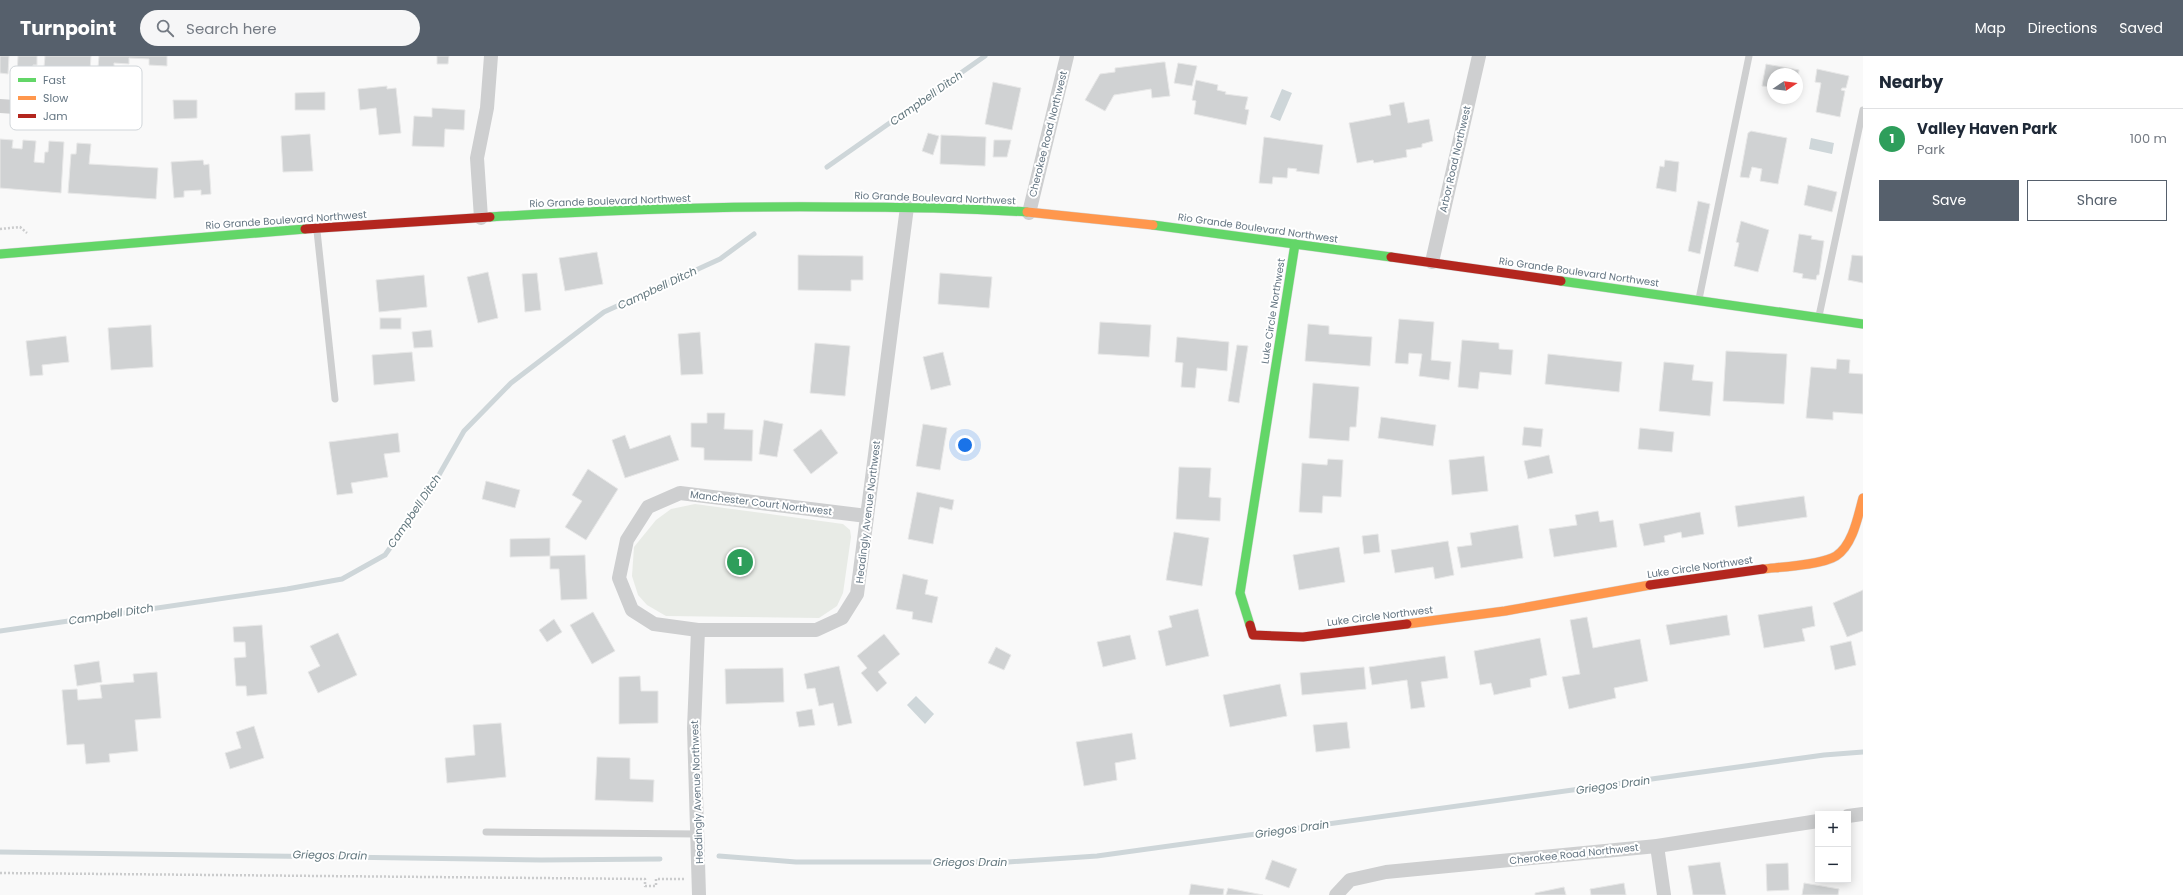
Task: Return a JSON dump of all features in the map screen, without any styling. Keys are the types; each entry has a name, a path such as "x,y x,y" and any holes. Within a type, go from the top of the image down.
{"main road":[{"name":"Rio Grande Boulevard Northwest","path":"0,254 317,228 627,210 810,206 908,207 1029,213 1172,227 1432,262 1863,324"},
{"name":"Luke Circle Northwest","path":"1294,244 1240,593 1253,635 1303,637 1497,612 1678,580 1813,563 1836,556 1846,545 1854,530 1863,498"}],"street":[{"path":"481,218 477,158 487,108 490,56"},
{"name":"Cherokee Road Northwest","path":"1029,213 1067,56"},
{"name":"Arbor Road Northwest","path":"1432,262 1479,56"},
{"path":"0,106 10,107"},
{"name":"Headingly Avenue Northwest","path":"699,895 694,728 698,630 816,630 842,618 857,594 908,207"},
{"name":"Manchester Court Northwest","path":"698,630 654,624 632,610 619,578 627,540 648,507 680,493 867,516"},
{"path":"1851,816 1863,814"},
{"name":"Cherokee Road Northwest","path":"1336,895 1350,880 1386,872 1657,846 1815,820"},
{"path":"1657,846 1664,895"}],"lane":[{"path":"1698,301 1749,56"},
{"path":"1818,318 1863,110"},
{"path":"317,228 335,399"},
{"path":"486,832 698,834"}],"path":[{"path":"0,229 20,227"},
{"path":"0,873 645,879 645,886 656,886 656,879 699,879"}],"shaded area":[{"path":"1282,89 1292,93 1280,121 1270,117"},
{"path":"1811,138 1834,143 1832,154 1809,149"},
{"path":"695,504 843,524 850,530 851,537 843,593 837,606 819,618 666,616 647,605 638,595 632,576 634,547 656,520 671,509"},
{"path":"916,696 934,714 925,724 907,705"}],"building":[{"path":"0,56 9,56 8,74 0,73"},
{"path":"18,56 37,56 37,65 17,66"},
{"path":"45,56 91,56 90,66 44,66"},
{"path":"99,56 167,56 167,66 149,65 149,59 129,58 129,64 114,63 114,66 98,66"},
{"path":"437,56 449,56 448,64 437,64"},
{"path":"1165,62 1170,96 1152,98 1151,89 1114,95 1105,111 1085,100 1100,74 1115,72 1115,68"},
{"path":"1178,63 1197,66 1192,86 1174,83"},
{"path":"1766,64 1788,68 1767,68 1767,86 1762,86"},
{"path":"1817,69 1849,76 1846,88 1842,88 1841,90 1845,91 1840,117 1816,112 1821,83 1815,82"},
{"path":"1196,80 1218,85 1217,90 1226,92 1225,94 1248,97 1245,109 1249,110 1246,125 1194,114 1196,101 1192,100"},
{"path":"993,82 1021,88 1012,130 985,124"},
{"path":"387,86 387,89 396,88 401,133 379,135 376,108 360,110 358,89"},
{"path":"325,92 325,110 295,110 295,93"},
{"path":"173,100 197,100 197,118 174,119"},
{"path":"1404,102 1408,123 1429,119 1433,141 1422,144 1422,147 1406,150 1407,157 1374,163 1373,160 1357,163 1349,123 1391,115 1389,105"},
{"path":"432,108 465,110 464,130 445,129 444,147 412,146 414,116 432,117"},
{"path":"1751,131 1787,138 1778,184 1760,181 1762,169 1752,167 1749,178 1740,177 1748,133"},
{"path":"928,133 939,136 933,155 922,151"},
{"path":"310,134 313,171 283,172 281,136"},
{"path":"941,135 986,137 985,166 940,164"},
{"path":"1264,137 1323,145 1319,174 1296,171 1297,169 1288,168 1287,178 1273,177 1272,184 1259,183"},
{"path":"0,139 13,140 12,148 22,149 23,140 36,141 34,162 44,163 45,152 48,152 49,141 64,142 61,193 0,188"},
{"path":"994,140 1011,140 1007,157 993,157"},
{"path":"77,143 91,144 89,164 158,168 156,199 68,193 71,154 76,154"},
{"path":"203,160 204,165 209,164 211,194 201,195 201,190 184,191 184,197 174,198 171,162"},
{"path":"1665,160 1679,162 1676,192 1656,188 1660,166 1664,167"},
{"path":"1808,185 1837,192 1832,212 1804,205"},
{"path":"1698,201 1710,204 1700,254 1688,251"},
{"path":"1741,221 1769,230 1758,272 1734,266 1739,243 1736,242"},
{"path":"1799,234 1812,236 1811,239 1824,241 1819,275 1817,275 1816,280 1802,278 1803,274 1793,272"},
{"path":"597,252 603,284 565,291 559,258"},
{"path":"798,255 863,256 863,280 851,280 851,291 798,290"},
{"path":"1852,255 1863,256 1863,283 1848,280"},
{"path":"488,272 498,318 478,323 467,277"},
{"path":"537,273 541,310 525,312 522,274"},
{"path":"940,273 992,277 989,308 938,304"},
{"path":"424,275 427,307 379,312 376,280"},
{"path":"380,318 401,318 401,329 380,329"},
{"path":"1399,319 1434,322 1431,360 1451,362 1449,380 1419,376 1422,354 1409,353 1408,364 1395,363"},
{"path":"1100,322 1151,325 1149,357 1098,354"},
{"path":"1308,324 1329,326 1329,334 1372,337 1370,366 1305,361"},
{"path":"151,325 153,367 111,370 108,328"},
{"path":"431,330 433,347 414,348 412,332"},
{"path":"700,332 703,374 681,375 678,334"},
{"path":"66,336 69,362 42,365 43,375 30,376 26,341"},
{"path":"1177,337 1229,342 1227,371 1197,368 1195,388 1181,387 1183,363 1175,362"},
{"path":"1462,340 1499,343 1499,349 1513,350 1511,375 1480,372 1478,389 1458,387"},
{"path":"815,343 850,346 845,396 810,393"},
{"path":"1237,345 1248,346 1239,403 1228,401"},
{"path":"1726,351 1787,354 1784,404 1723,401"},
{"path":"412,352 415,381 374,385 372,355"},
{"path":"943,352 951,385 931,390 923,357"},
{"path":"1548,354 1622,362 1619,392 1545,384"},
{"path":"1837,359 1850,360 1849,373 1863,374 1863,414 1833,412 1833,420 1806,418 1811,367 1836,369"},
{"path":"1664,362 1694,365 1692,380 1713,382 1710,416 1659,411"},
{"path":"1313,383 1359,387 1356,427 1350,427 1349,441 1309,438"},
{"path":"707,413 725,413 724,429 753,430 752,461 704,460 704,448 691,447 691,423 707,423"},
{"path":"1381,417 1436,425 1433,446 1378,438"},
{"path":"764,420 783,424 777,457 759,454"},
{"path":"923,424 947,428 940,470 916,466"},
{"path":"1524,427 1543,429 1541,447 1522,445"},
{"path":"1640,428 1674,432 1672,452 1638,449"},
{"path":"821,429 838,453 811,474 793,450"},
{"path":"398,433 400,452 384,454 388,477 351,483 353,493 337,495 329,442"},
{"path":"625,435 630,449 670,435 679,460 625,478 612,440"},
{"path":"1549,455 1553,473 1528,479 1524,461"},
{"path":"1484,456 1488,491 1452,495 1449,460"},
{"path":"1328,459 1343,460 1341,497 1323,496 1322,513 1299,512 1302,463 1327,465"},
{"path":"1179,467 1211,468 1209,497 1221,498 1220,521 1176,519"},
{"path":"588,469 618,489 586,540 565,527 582,501 572,495"},
{"path":"486,481 520,490 515,508 482,499"},
{"path":"917,492 954,500 952,510 940,507 933,544 908,539"},
{"path":"1804,496 1807,517 1738,527 1735,506"},
{"path":"1598,511 1600,522 1613,520 1617,547 1554,557 1549,529 1577,525 1575,515"},
{"path":"1700,512 1704,534 1682,538 1681,532 1664,536 1665,542 1644,546 1639,524"},
{"path":"1518,525 1523,558 1461,568 1457,547 1472,545 1470,533"},
{"path":"1174,532 1209,538 1202,586 1166,580"},
{"path":"1378,534 1380,552 1364,554 1362,536"},
{"path":"550,538 550,556 510,557 510,539"},
{"path":"1448,541 1454,575 1435,579 1433,567 1395,573 1391,550"},
{"path":"1339,547 1345,582 1299,590 1293,555"},
{"path":"585,555 587,599 561,600 559,569 550,569 550,556"},
{"path":"903,574 928,580 925,594 938,597 932,623 912,619 913,612 896,609"},
{"path":"1863,590 1863,631 1847,637 1833,603"},
{"path":"1812,606 1815,626 1802,629 1805,641 1764,648 1758,615"},
{"path":"1198,609 1209,656 1166,666 1158,631 1172,627 1169,616"},
{"path":"593,612 615,651 592,664 570,625"},
{"path":"1727,615 1730,635 1670,645 1666,625"},
{"path":"1587,617 1593,648 1640,639 1648,681 1614,688 1616,698 1569,709 1562,677 1580,674 1570,620"},
{"path":"554,619 562,632 547,642 539,630"},
{"path":"262,625 267,694 247,696 246,686 236,686 234,658 246,657 245,642 234,642 233,627"},
{"path":"338,633 357,675 318,693 308,672 320,666 310,646"},
{"path":"884,634 900,654 878,672 887,683 877,692 861,673 867,668 857,656"},
{"path":"1130,635 1136,659 1103,667 1097,642"},
{"path":"1540,638 1547,675 1530,679 1531,687 1494,695 1491,683 1480,685 1474,651"},
{"path":"1851,641 1856,665 1835,670 1830,646"},
{"path":"996,647 1011,655 1004,670 988,663"},
{"path":"1445,656 1448,678 1421,682 1425,707 1411,709 1407,680 1372,685 1369,667"},
{"path":"99,661 102,682 77,686 74,665"},
{"path":"839,666 852,723 838,726 833,703 819,706 815,688 807,689 804,674"},
{"path":"1364,667 1366,689 1302,695 1300,673"},
{"path":"783,668 784,702 726,704 725,669"},
{"path":"157,672 161,718 135,720 138,751 109,754 110,762 86,764 84,744 67,745 62,690 77,689 78,700 102,698 100,685 134,682 133,674"},
{"path":"640,676 641,691 658,691 658,723 619,724 619,677"},
{"path":"1280,684 1287,716 1230,727 1223,695"},
{"path":"812,709 815,725 799,727 796,712"},
{"path":"1347,722 1350,748 1316,752 1313,725"},
{"path":"501,723 506,777 447,783 445,758 475,755 473,725"},
{"path":"254,726 264,758 230,769 225,753 241,748 236,732"},
{"path":"1132,733 1136,759 1115,763 1117,780 1084,786 1076,742"},
{"path":"597,757 630,758 630,779 654,780 653,802 595,800"},
{"path":"1272,860 1297,869 1289,888 1265,879"},
{"path":"1720,862 1726,895 1693,895 1688,866"},
{"path":"1788,863 1789,890 1767,891 1766,864"},
{"path":"1624,883 1626,895 1591,895 1590,889"},
{"path":"1804,883 1839,889 1838,895 1802,895"},
{"path":"1191,884 1224,889 1223,895 1189,895"},
{"path":"1564,887 1566,895 1535,895 1535,893"},
{"path":"1228,888 1263,895 1226,895"}],"waterway":[{"name":"Campbell Ditch","path":"827,167 985,56"},
{"name":"Campbell Ditch","path":"0,631 287,589 342,579 385,555 427,496 464,431 511,383 604,312 720,259 754,234"},
{"name":"Griegos Drain","path":"719,856 796,862 1008,862 1097,856 1824,755 1863,752"},
{"name":"Griegos Drain","path":"0,852 541,860 660,859"}],"traffic: fast":[{"path":"490,217 619,210 748,207 906,208 1027,212"},
{"path":"1153,225 1391,257"},
{"path":"0,254 305,229"},
{"path":"1250,625 1240,593 1295,244"},
{"path":"1561,281 1863,324"}],"traffic: slow":[{"path":"1027,212 1153,225"},
{"path":"1763,569 1811,564 1836,556 1842,551 1851,538 1863,498"},
{"path":"1407,624 1505,611 1650,585"}],"traffic: jam":[{"path":"305,229 490,217"},
{"path":"1391,257 1561,281"},
{"path":"1650,585 1763,569"},
{"path":"1250,625 1253,635 1303,637 1407,624"}],"place":[{"name":"Valley Haven Park","path":"740,562"}]}
